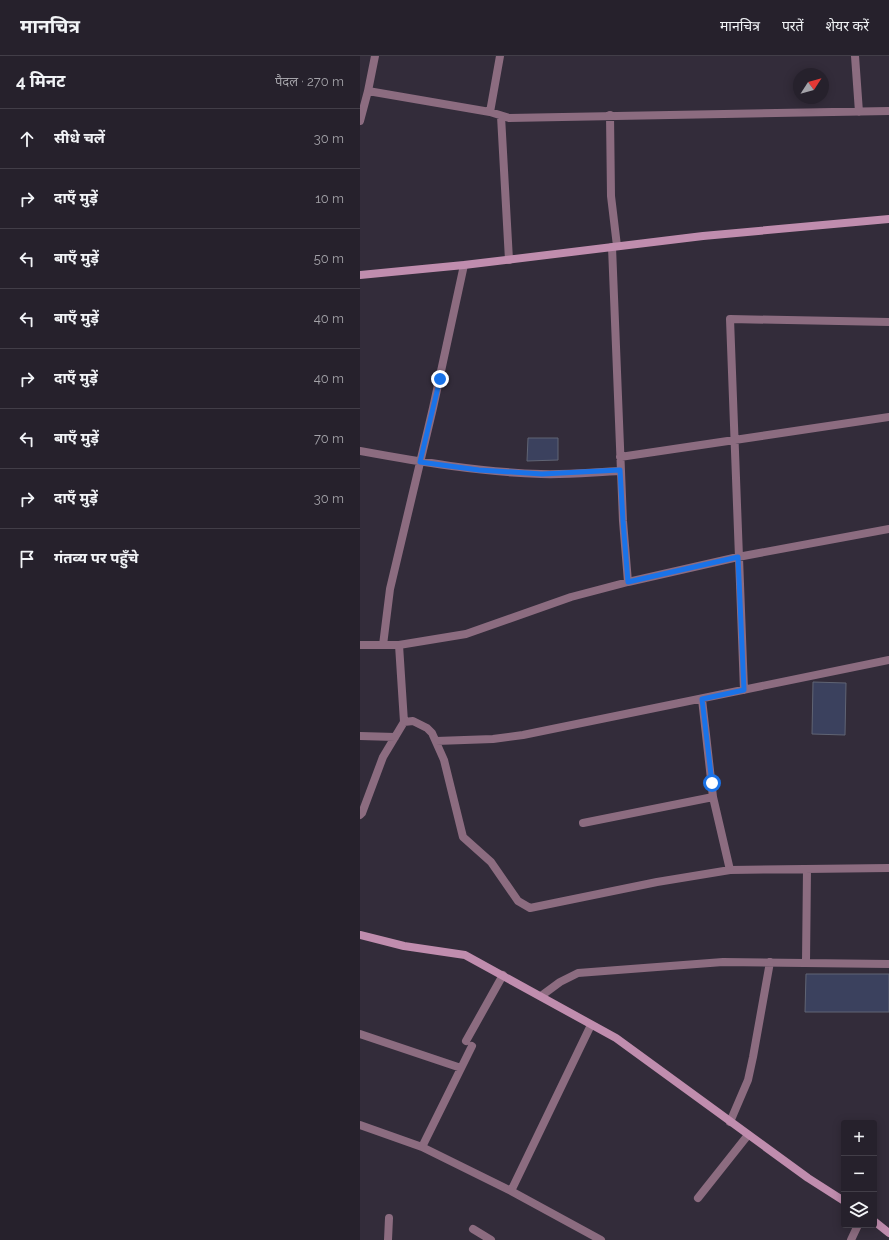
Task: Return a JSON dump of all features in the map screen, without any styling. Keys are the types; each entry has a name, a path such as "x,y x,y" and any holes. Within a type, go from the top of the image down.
{"street":[{"path":"360,120 375,56"},
{"path":"490,112 500,56"},
{"path":"855,56 859,112"},
{"path":"368,91 490,112 509,118 889,111"},
{"path":"610,115 611,196 615,247 620,470 628,582"},
{"path":"501,116 509,260"},
{"path":"360,275 509,260 703,236 889,219"},
{"path":"382,645 390,589 434,408 464,265"},
{"path":"744,690 730,319 889,322"},
{"path":"620,457 889,417"},
{"path":"360,451 420,462 479,470 542,474 620,470"},
{"path":"360,645 399,645 466,634 571,598 628,582 738,557 889,529"},
{"path":"360,815 383,757 404,722 399,645"},
{"path":"436,741 493,740 516,736 889,660"},
{"path":"702,699 713,796 730,870"},
{"path":"404,722 413,721 427,728 436,741 444,760 463,837 491,862 518,901 530,908 657,882 730,870 889,868"},
{"path":"360,736 395,737"},
{"path":"583,823 713,796"},
{"path":"806,962 808,869"},
{"path":"360,935 404,946 465,955 541,996 616,1038 808,1178 841,1199"},
{"path":"541,996 560,982 578,973 723,962 889,964"},
{"path":"730,1122 748,1080 754,1058 770,962"},
{"path":"422,1147 461,1068 469,1043 503,976"},
{"path":"510,1191 591,1025"},
{"path":"360,1034 461,1068"},
{"path":"360,1125 422,1147 510,1191 601,1240"},
{"path":"698,1198 748,1135"},
{"path":"388,1240 389,1218"},
{"path":"877,1223 889,1233"},
{"path":"851,1240 857,1228"},
{"path":"473,1229 491,1240"}],"building":[{"path":"528,438 558,438 558,460 527,461"},
{"path":"813,682 846,683 845,735 812,734"},
{"path":"806,974 889,974 889,1012 805,1012"}],"route":[{"path":"440,379 420,462 479,470 542,474 620,470 628,582 738,557 744,690 702,699 712,783"}]}
